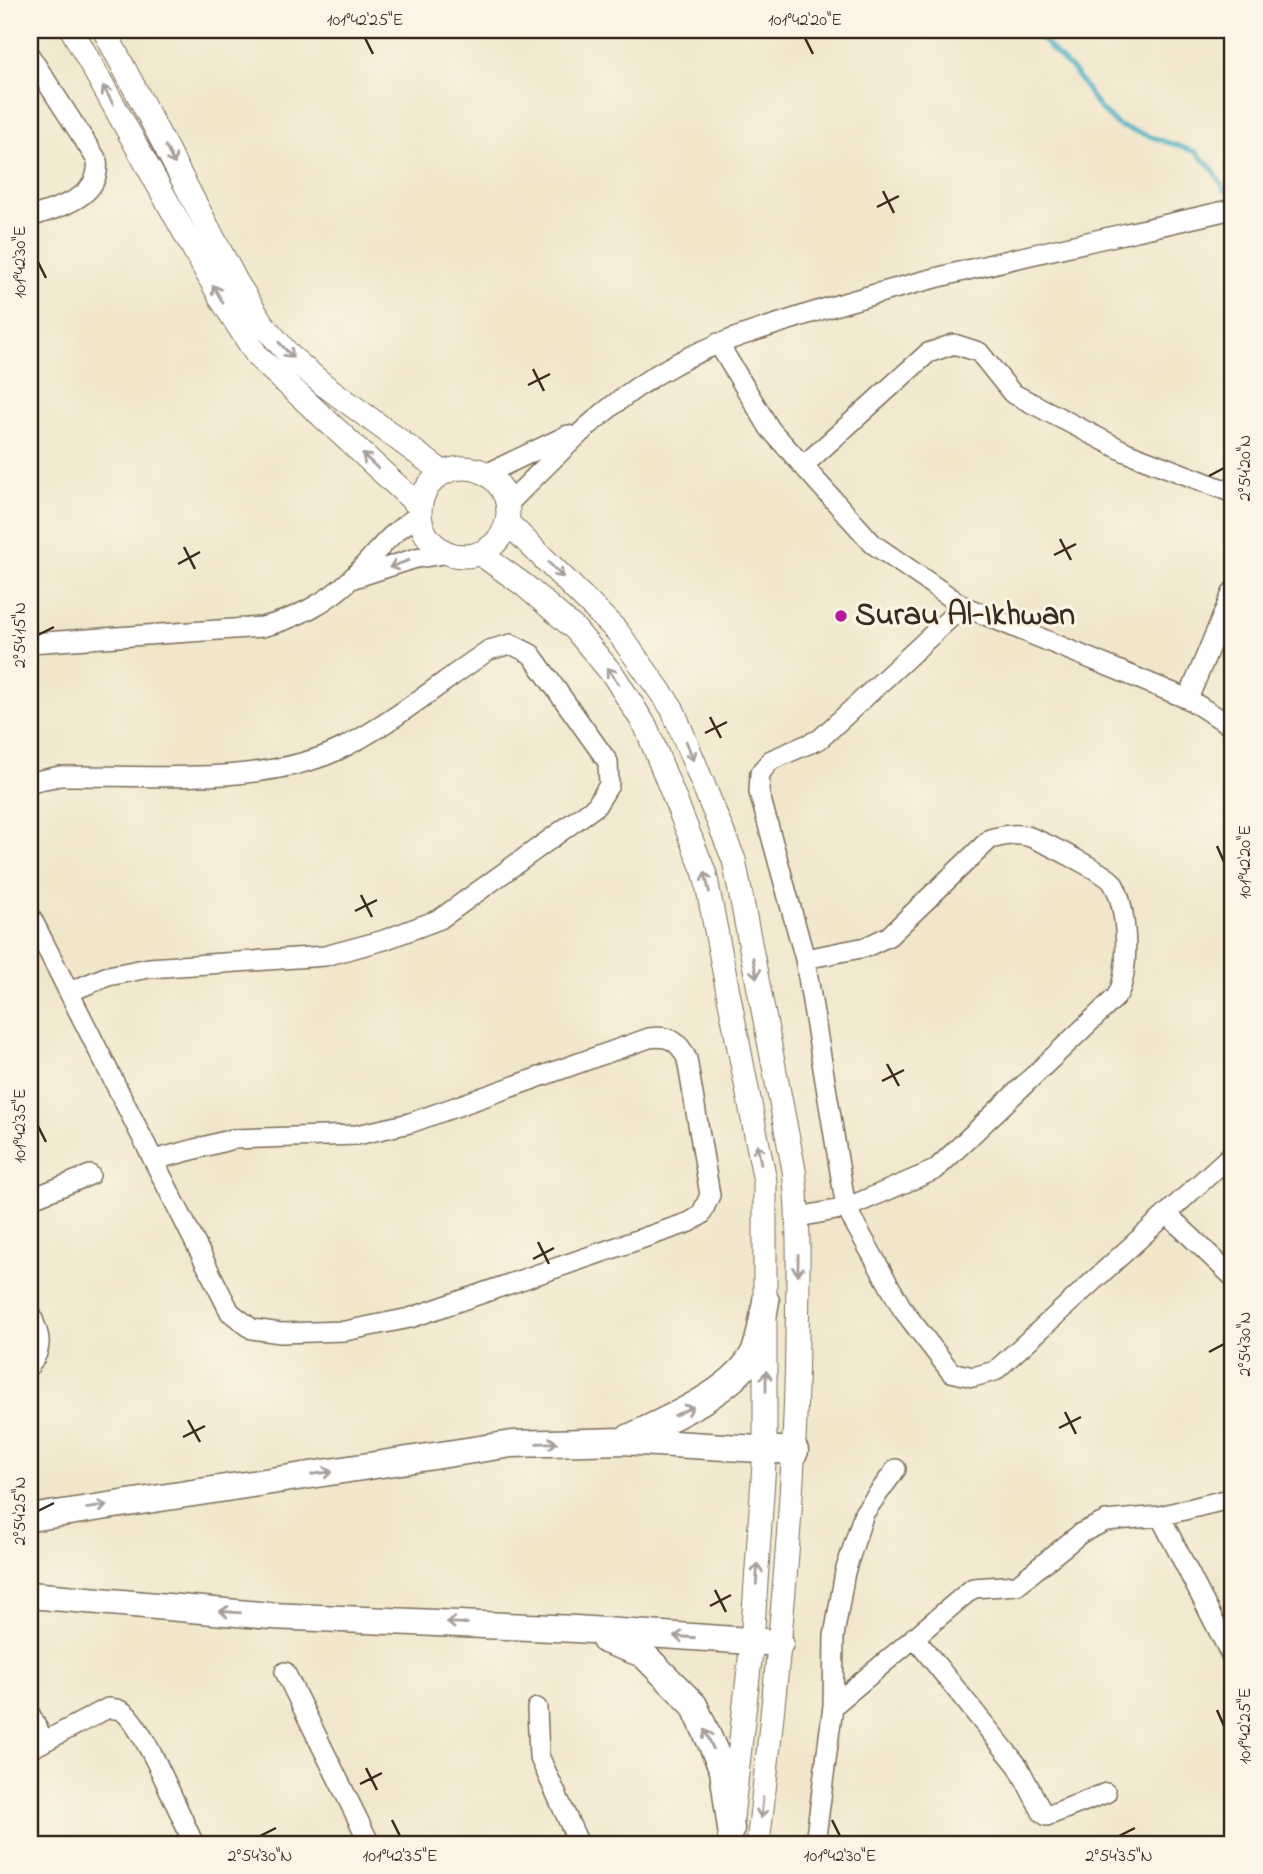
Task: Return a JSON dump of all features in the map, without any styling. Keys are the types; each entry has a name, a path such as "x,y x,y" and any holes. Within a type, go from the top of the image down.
{"main road":[{"path":"622,1441 694,1406 726,1385 755,1350 766,1301"},
{"path":"30,1518 513,1444 622,1441 795,1451"},
{"path":"30,1595 271,1616 576,1629 780,1643"},
{"path":"576,1629 643,1654 694,1705 723,1770 730,1837"}],"street":[{"path":"72,30 223,302 258,356 420,511 429,539 449,553"},
{"path":"104,30 236,281 262,323 290,356 324,385 444,473"},
{"path":"30,56 97,160 98,173 93,186 80,197 30,217"},
{"path":"351,579 416,558 449,553 464,556 479,554 497,541 507,514 582,429 631,391 676,363 718,343 876,293 1233,209"},
{"path":"718,343 770,429 873,544 963,606 1188,699 1233,727"},
{"path":"803,466 929,353 954,344 979,352 1012,393 1126,452 1233,493"},
{"path":"486,474 582,429"},
{"path":"30,643 262,627 301,614 351,579 383,540 420,511 428,488 444,473 472,469 486,474 504,492 507,514 617,631 672,708 734,860 794,1170 799,1217 795,1451 780,1643 758,1844"},
{"path":"479,554 524,585 575,629 614,676 646,727 705,874 765,1181 765,1449 752,1642 730,1837"},
{"path":"1188,699 1233,591"},
{"path":"963,606 820,739 771,760 760,773 759,792 805,959 846,1208 903,1310 951,1373 972,1377 995,1371 1233,1153"},
{"path":"30,782 60,776 249,773 300,763 347,746 489,650 511,645 531,654 608,762 609,785 596,806 440,919 384,940 325,956 149,968 108,976 69,992"},
{"path":"799,1217 846,1208 935,1170 1116,998 1125,979 1125,933 1118,893 1105,875 1027,836 1008,835 990,839 889,936 866,947 805,959"},
{"path":"30,915 230,1312 252,1329 281,1333 345,1331 410,1318 690,1222 701,1215 710,1195 687,1059 682,1047 662,1036 649,1038 397,1126 357,1135 233,1139 154,1160"},
{"path":"30,1199 90,1175"},
{"path":"1167,1213 1233,1277"},
{"path":"30,1312 41,1336 39,1354 30,1365"},
{"path":"814,1844 833,1706 835,1636 845,1572 864,1513 895,1469"},
{"path":"833,1706 973,1588 1017,1586 1092,1526 1106,1521 1160,1516 1233,1497"},
{"path":"1160,1516 1233,1659"},
{"path":"914,1637 1018,1766 1047,1816 1107,1793"},
{"path":"285,1672 370,1844"},
{"path":"30,1714 37,1745 108,1708 119,1709 127,1715 187,1842"},
{"path":"537,1708 539,1756 579,1844"}],"waterway":[{"path":"1032,30 1075,73 1100,109 1119,126 1196,152 1213,169 1225,191"}],"place":[{"name":"Surau Al-Ikhwan","path":"841,616"}]}
